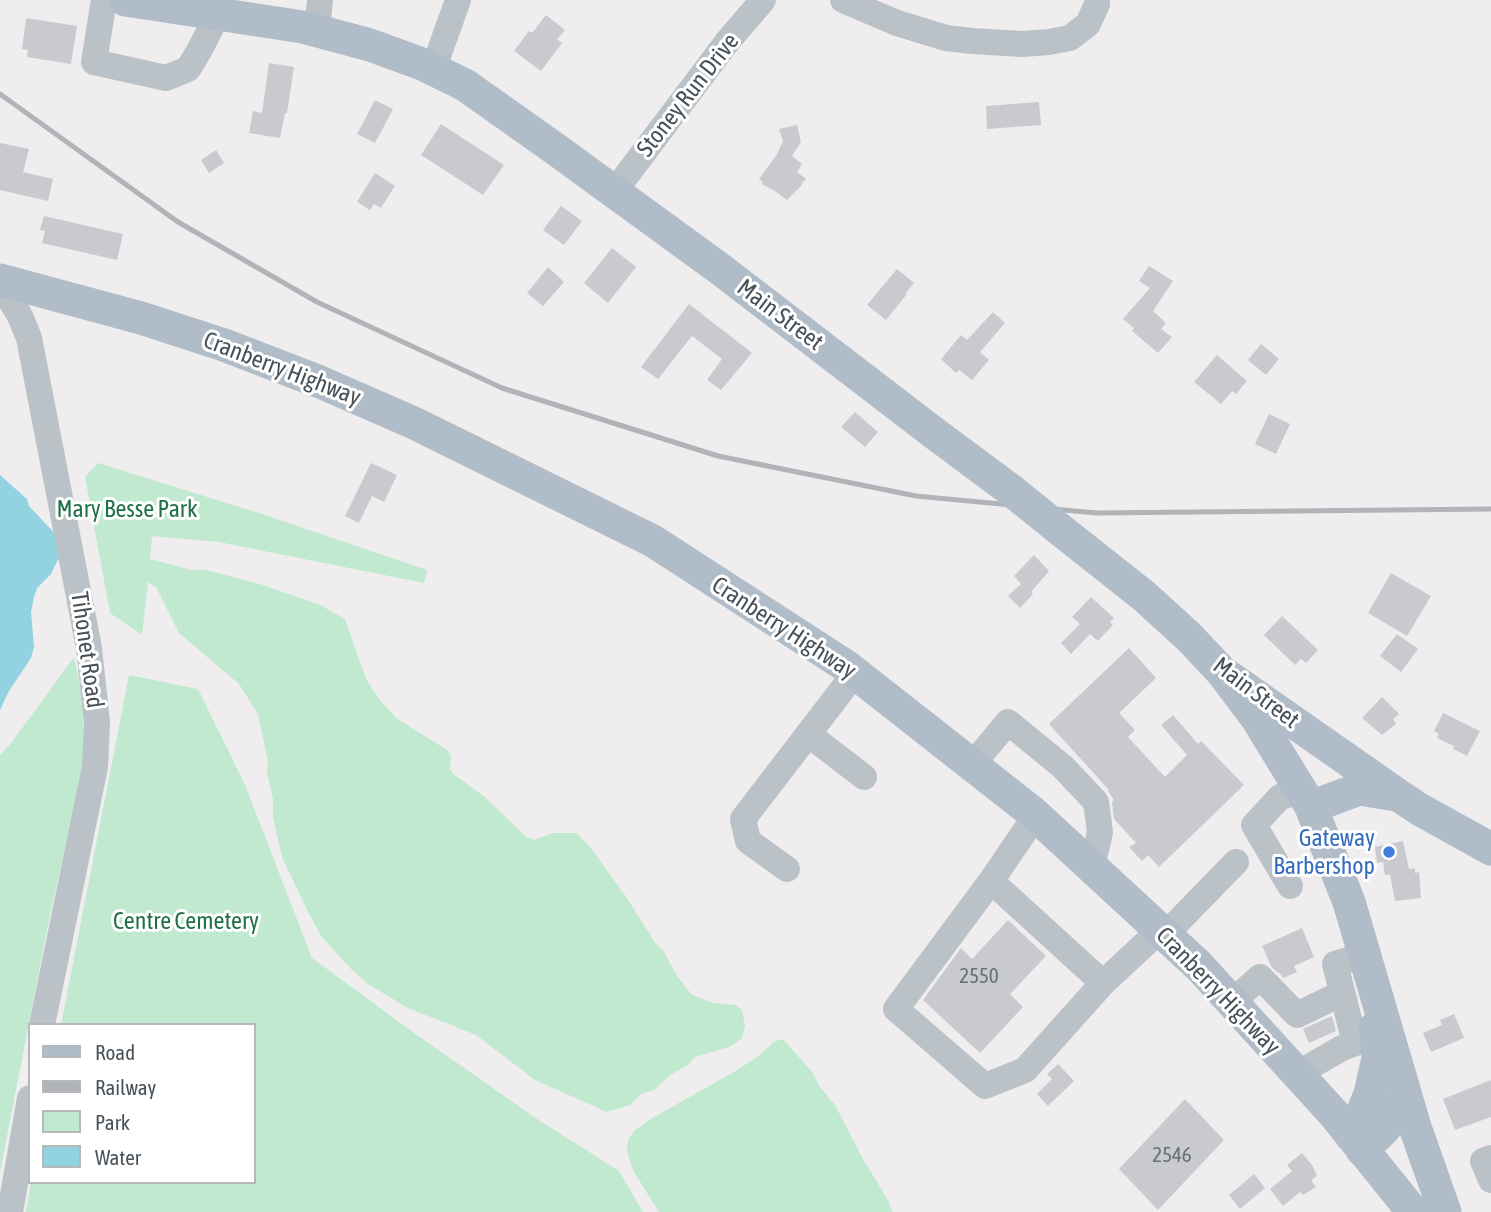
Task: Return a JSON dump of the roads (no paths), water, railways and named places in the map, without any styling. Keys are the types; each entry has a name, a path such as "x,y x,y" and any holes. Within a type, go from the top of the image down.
{"main road":[{"name":"Main Street","path":"125,0 218,14 277,12 318,15 370,45 465,85 720,270 1012,491 1144,596 1222,672 1364,773 1491,849"},
{"name":"Cranberry Highway","path":"0,282 129,315 224,345 299,373 392,413 653,541 855,673 1035,815 1199,966 1297,1074 1413,1212"},
{"path":"1222,672 1256,717 1303,794 1349,902 1365,1039 1378,1058 1357,1144"},
{"name":"Main Street","path":"1303,794 1333,765 1364,773"},
{"name":"Main Street","path":"1303,794 1359,789 1398,795"},
{"path":"1359,976 1405,1095 1445,1212"},
{"path":"1357,1144 1385,1128 1405,1095"}],"street":[{"path":"104,0 94,62 166,78 188,68 218,14"},
{"path":"433,70 458,0"},
{"name":"Stoney Run Drive","path":"614,192 727,42 763,0"},
{"path":"843,0 897,23 946,38 1023,44 1049,43 1070,38 1088,24 1097,0"},
{"name":"Tihonet Road","path":"0,282 20,316 29,338 78,585 89,648 97,722 95,766 42,1023"},
{"path":"787,869 748,841 743,819 855,673"},
{"path":"972,765 1008,722 1063,767 1096,802 1100,832 1092,867"},
{"path":"808,734 864,777"},
{"path":"1290,886 1254,825 1280,797 1303,794"},
{"path":"1035,815 991,881 896,1009 985,1086 1025,1070 1103,983 1163,932 1236,862"},
{"path":"991,881 1103,983"},
{"path":"1232,1002 1260,977 1297,1015 1359,976"},
{"path":"1297,1074 1342,1048 1365,1039"},
{"path":"10,1212 28,1109"},
{"path":"1491,1158 1483,1161 1491,1180"}],"water":[{"path":"0,475 27,499 29,506 59,538 63,549 51,574 37,588 31,612 34,647 31,658 0,710"}],"railway":[{"path":"0,94 178,222 317,302 502,388 718,456 916,496 1096,513 1491,509"}],"place":[{"name":"Gateway Barbershop","path":"1389,852"}],"park label":[{"name":"Mary Besse Park","path":"127,509"},
{"name":"Centre Cemetery","path":"186,921"}]}
